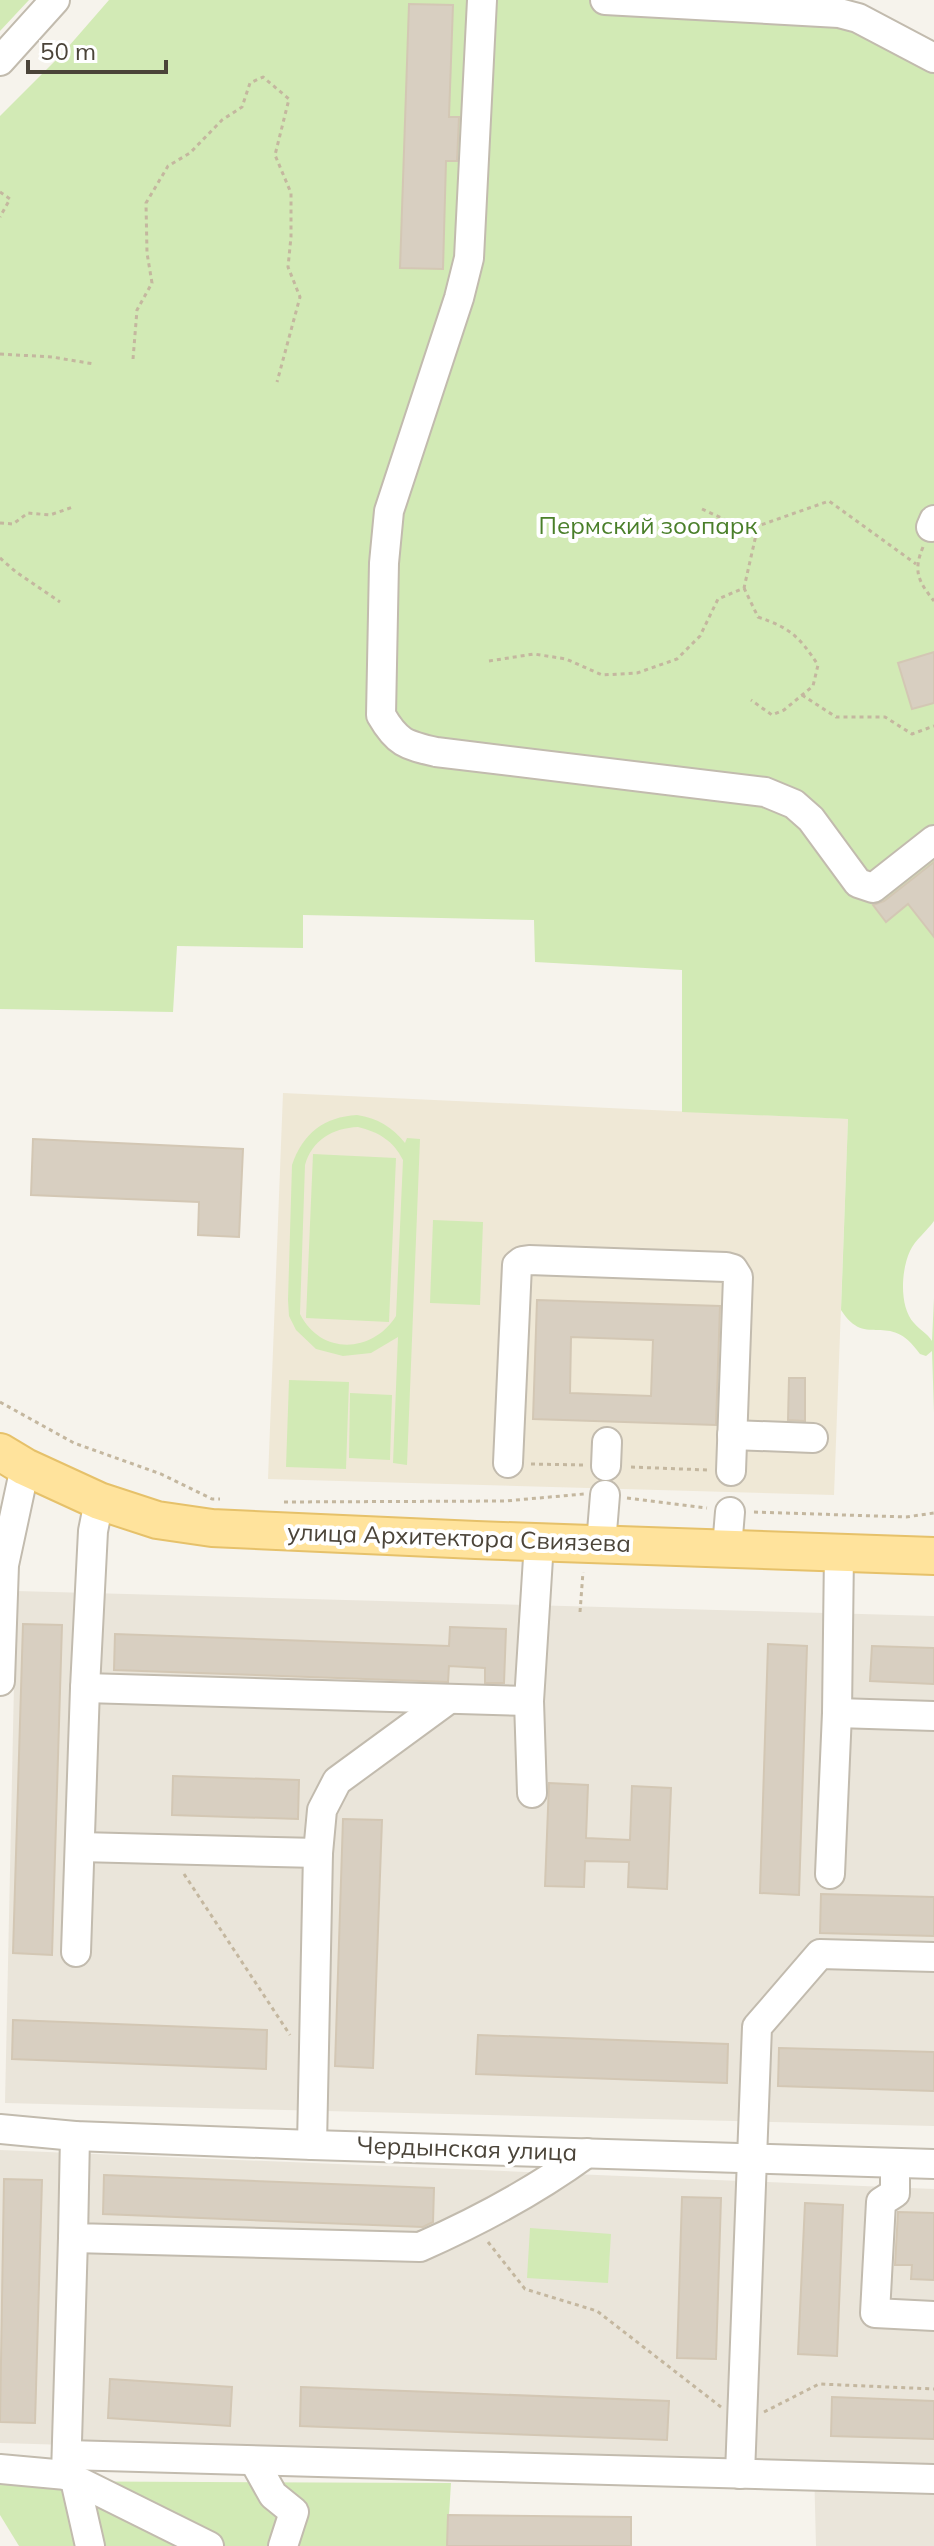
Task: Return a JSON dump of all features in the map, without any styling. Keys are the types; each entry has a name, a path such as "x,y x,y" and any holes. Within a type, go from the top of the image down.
{"main road":[{"name":"улица Архитектора Свиязева","path":"12,1459 99,1501 157,1520 212,1528 539,1542 592,1552 727,1548 934,1556"}],"street":[{"path":"0,61 55,0"},
{"path":"482,0 469,258 459,298 389,511 384,563 381,715 391,733 406,745 436,752 765,792 794,804 811,819 858,883 866,887 873,888 934,840"},
{"path":"605,0 839,13 858,18 934,58"},
{"path":"508,1463 515,1272 522,1261 733,1269 738,1277 731,1471"},
{"path":"732,1435 813,1438"},
{"path":"0,1681 12,1459"},
{"path":"592,1552 605,1495"},
{"path":"76,1952 93,1531 99,1501"},
{"path":"727,1548 730,1512"},
{"path":"532,1793 529,1701 539,1542"},
{"path":"830,1874 837,1713 839,1552"},
{"path":"85,1688 529,1701"},
{"path":"312,2145 318,1853 322,1810 337,1781 449,1699"},
{"path":"837,1713 934,1716"},
{"path":"80,1847 318,1853"},
{"path":"740,2474 757,2027 820,1954 934,1957"},
{"name":"Чердынская улица","path":"0,2129 75,2136 312,2145 934,2164"},
{"path":"75,2136 69,2470 90,2546"},
{"path":"73,2238 420,2247 473,2224 587,2153"},
{"path":"895,2163 895,2193 881,2202 875,2313 934,2316"},
{"path":"254,2461 273,2495 294,2512 283,2546"},
{"path":"0,2469 69,2470 254,2461 934,2479"},
{"path":"69,2470 204,2545"}],"path":[{"path":"133,359 137,310 152,283 147,253 146,203 168,166 190,153 222,120 242,107 250,83 263,77 289,99 275,155 291,193 288,267 300,297 277,382"},
{"path":"0,192 10,199 0,217"},
{"path":"0,354 52,357 94,364"},
{"path":"702,509 741,527 758,526 829,501 916,564"},
{"path":"0,523 13,524 28,513 50,515 73,507"},
{"path":"933,524 916,564 921,582 934,601"},
{"path":"751,700 772,715 784,710 813,686 818,665 805,645 784,626 758,617 744,588 758,526"},
{"path":"0,558 60,602"},
{"path":"489,661 534,654 566,659 602,675 637,673 677,659 700,636 718,599 744,588"},
{"path":"802,695 836,717 885,717 912,734 934,726"},
{"path":"0,1402 74,1443 161,1474 212,1499 224,1500"},
{"path":"275,1502 505,1501 605,1495 730,1512 906,1517 934,1513"},
{"path":"580,1612 592,1552"},
{"path":"169,1851 314,2072"},
{"path":"473,2224 525,2289 597,2311 742,2424 819,2384 934,2389"}],"shaded area":[{"path":"283,1093 848,1119 834,1495 268,1479"},
{"path":"16,1591 934,1616 934,2126 5,2103"},
{"path":"0,2150 934,2189 934,2546 816,2546 814,2467 0,2443"}],"green space":[{"path":"0,0 29,0 0,31"},
{"name":"Пермский зоопарк","path":"109,0 845,0 934,46 934,1221 910,1251 903,1288 909,1316 932,1341 934,1298 934,1413 932,1351 926,1356 920,1354 898,1333 860,1328 841,1310 848,1119 682,1112 682,970 535,962 534,920 303,915 303,948 177,946 173,1012 0,1009 0,116 62,54"},
{"path":"345,1116 365,1116 378,1121 405,1143 407,1138 420,1139 407,1465 393,1463 398,1337 371,1353 343,1356 316,1349 296,1330 289,1316 292,1165 302,1144 316,1129","holes":["358,1127 390,1142 403,1160 396,1316 374,1337 347,1345 321,1337 309,1328 300,1314 305,1165 318,1142 332,1133"]},
{"path":"313,1154 396,1158 389,1322 306,1318"},
{"path":"433,1220 483,1222 480,1305 430,1303"},
{"path":"289,1380 349,1382 346,1469 286,1467"},
{"path":"350,1393 392,1395 390,1460 349,1458"},
{"path":"530,2228 611,2234 608,2283 527,2278"},
{"path":"0,2481 451,2483 447,2546 19,2546 0,2515"}],"building":[{"path":"409,4 453,5 449,117 459,117 457,161 446,161 443,269 400,268"},
{"path":"934,652 934,703 912,709 898,663"},
{"path":"934,862 934,937 908,904 886,922 873,905 884,901"},
{"path":"33,1139 243,1149 239,1237 198,1235 199,1202 31,1195"},
{"path":"537,1300 720,1306 716,1425 533,1419","holes":["571,1337 653,1340 651,1396 570,1393"]},
{"path":"789,1378 805,1378 805,1421 788,1420"},
{"path":"23,1624 62,1625 52,1955 13,1953"},
{"path":"450,1627 506,1629 504,1683 485,1683 485,1668 449,1666 448,1682 114,1670 115,1634 449,1646"},
{"path":"768,1644 807,1646 799,1895 760,1893"},
{"path":"872,1646 934,1648 934,1684 870,1681"},
{"path":"173,1776 299,1780 298,1819 172,1815"},
{"path":"549,1783 588,1785 586,1838 630,1840 632,1786 671,1788 667,1889 628,1887 629,1862 585,1861 584,1887 545,1886"},
{"path":"343,1819 382,1820 373,2068 335,2066"},
{"path":"821,1894 934,1897 934,1936 820,1933"},
{"path":"13,2020 267,2030 266,2069 12,2059"},
{"path":"478,2035 728,2044 727,2083 476,2074"},
{"path":"779,2048 934,2052 934,2091 778,2086"},
{"path":"104,2175 434,2188 433,2222 423,2227 103,2214"},
{"path":"4,2179 42,2180 35,2423 0,2422"},
{"path":"682,2197 721,2198 716,2359 677,2358"},
{"path":"805,2203 843,2205 837,2356 798,2354"},
{"path":"898,2212 934,2213 934,2280 911,2279 912,2265 895,2265"},
{"path":"110,2379 232,2387 230,2426 108,2418"},
{"path":"301,2387 669,2401 667,2440 300,2426"},
{"path":"832,2397 934,2401 934,2439 831,2436"},
{"path":"448,2515 631,2517 631,2546 447,2546"}]}
